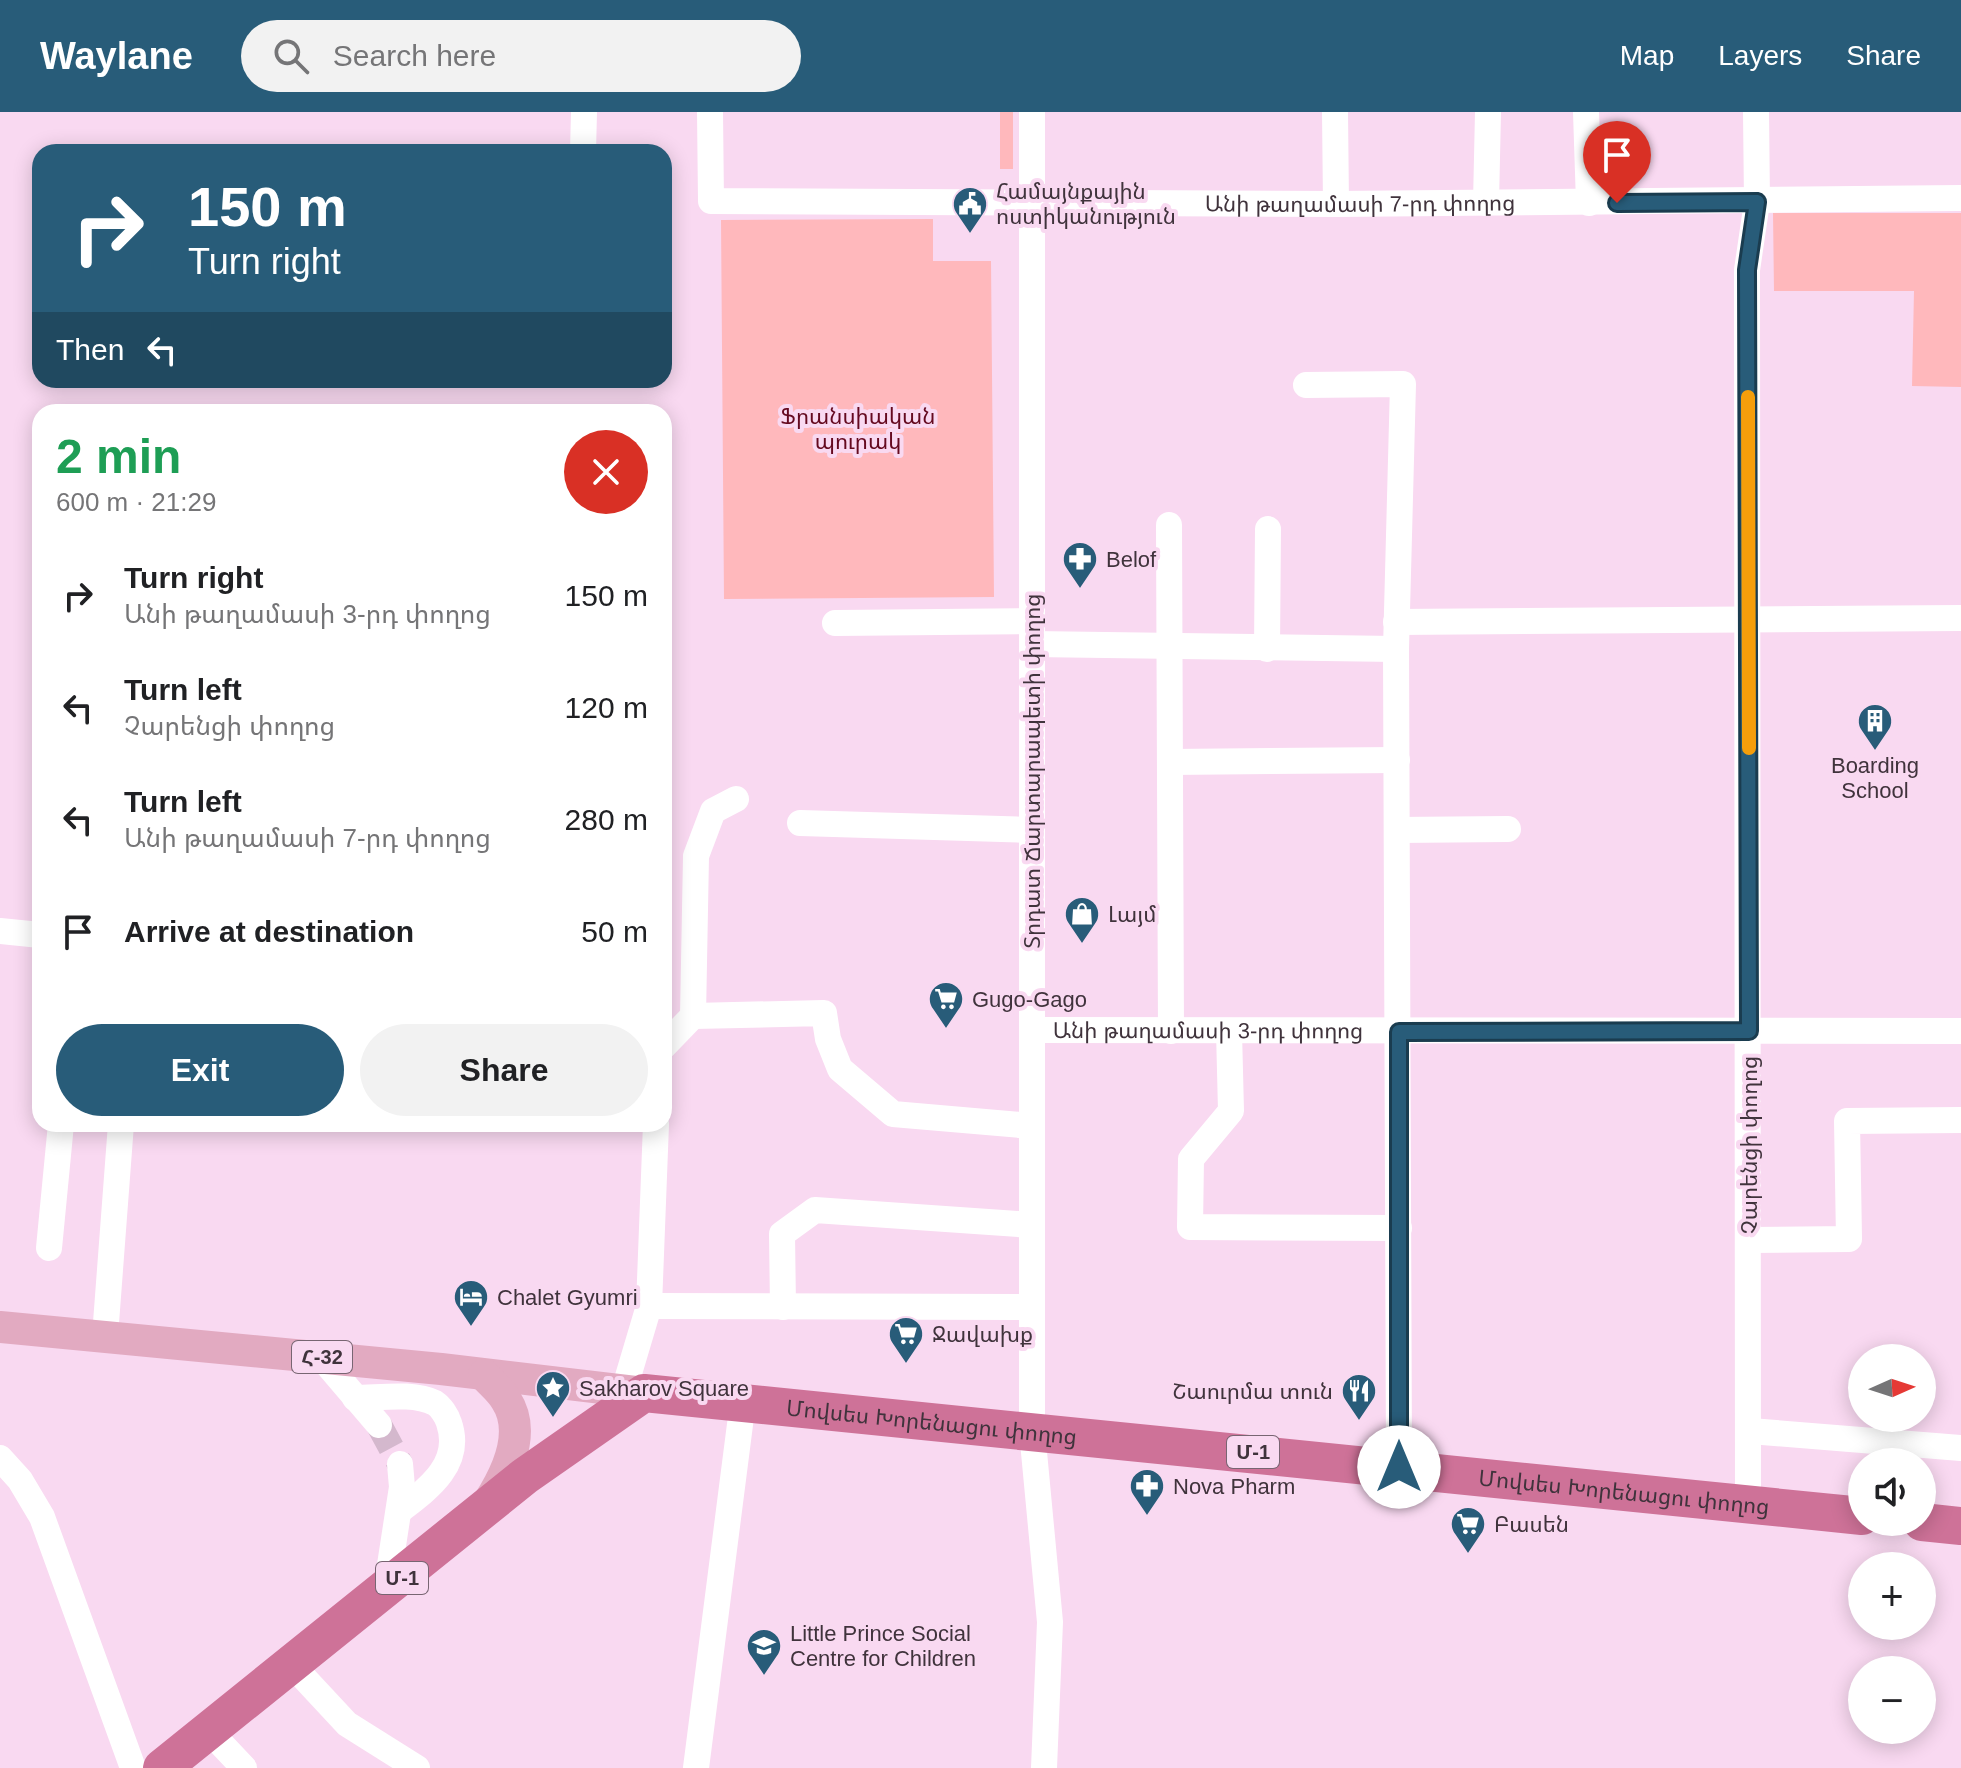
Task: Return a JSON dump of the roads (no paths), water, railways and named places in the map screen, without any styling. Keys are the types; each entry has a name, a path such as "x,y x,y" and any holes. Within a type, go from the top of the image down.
{"highway":[{"name":"Մովսես Խորենացու փողոց","path":"634,1391 1848,1515"},
{"name":"Մ-1","path":"162,1768 634,1391"},
{"path":"1936,1523 1961,1526"}],"main road":[{"name":"Մովսես Խորենացու փողոց","path":"0,1327 634,1391"},
{"path":"482,1513 506,1473 515,1434 508,1401 484,1375"}],"street":[{"path":"583,144 584,112"},
{"name":"Անի թաղամասի 7-րդ փողոց","path":"710,112 711,201 1336,204 1961,198"},
{"name":"Տրդատ Ճարտարապետի փողոց","path":"1032,112 1032,1431 1050,1622 1044,1768"},
{"path":"1335,112 1336,204"},
{"path":"1486,203 1488,112"},
{"path":"1586,112 1589,203"},
{"name":"Չարենցի փողոց","path":"1748,1506 1747,270 1757,202 1756,112"},
{"path":"1306,385 1403,384 1396,622 1399,1467"},
{"path":"1169,525 1171,1031"},
{"path":"1267,649 1268,529"},
{"path":"1396,622 1961,618"},
{"path":"835,623 1032,633 1169,646 1396,649"},
{"path":"1170,762 1397,760"},
{"path":"672,1038 693,1016 696,856 713,811 736,799"},
{"path":"800,823 1032,830"},
{"path":"1397,830 1508,829"},
{"path":"0,931 32,934"},
{"path":"693,1016 824,1013 828,1039 840,1069 893,1114 1032,1126"},
{"name":"Անի թաղամասի 3-րդ փողոց","path":"1032,1030 1961,1031"},
{"path":"1229,1031 1231,1111 1191,1159 1190,1227 1399,1228"},
{"path":"1749,1240 1849,1239 1847,1121 1961,1120"},
{"path":"49,1248 60,1132"},
{"path":"105,1336 120,1132"},
{"path":"634,1391 649,1306 656,1132"},
{"path":"783,1307 782,1234 815,1210 1032,1225"},
{"path":"649,1306 1032,1307"},
{"path":"321,1357 379,1425"},
{"path":"355,1398 411,1398 436,1404 447,1416 453,1433 453,1455 423,1492 399,1511"},
{"path":"696,1768 743,1401"},
{"path":"1750,1431 1961,1448"},
{"path":"0,1458 20,1480 42,1517 133,1768"},
{"path":"386,1591 402,1487 400,1464"},
{"path":"293,1666 347,1724 417,1768"},
{"path":"210,1732 244,1768"}],"tunnel":[{"path":"379,1425 400,1464"}],"place":[{"name":"Համայնքային ոստիկանություն","path":"970,235"},
{"name":"Belof","path":"1080,590"},
{"name":"Boarding School","path":"1875,752"},
{"name":"Լայմ","path":"1082,945"},
{"name":"Gugo-Gago","path":"946,1030"},
{"name":"Chalet Gyumri","path":"471,1328"},
{"name":"Ջավախք","path":"906,1365"},
{"name":"Sakharov Square","path":"553,1419"},
{"name":"Շաուրմա տուն","path":"1359,1422"},
{"name":"Nova Pharm","path":"1147,1517"},
{"name":"Բասեն","path":"1468,1555"},
{"name":"Little Prince Social Centre for Children","path":"764,1677"}],"park label":[{"name":"Ֆրանսիական պուրակ","path":"858,428"}]}
